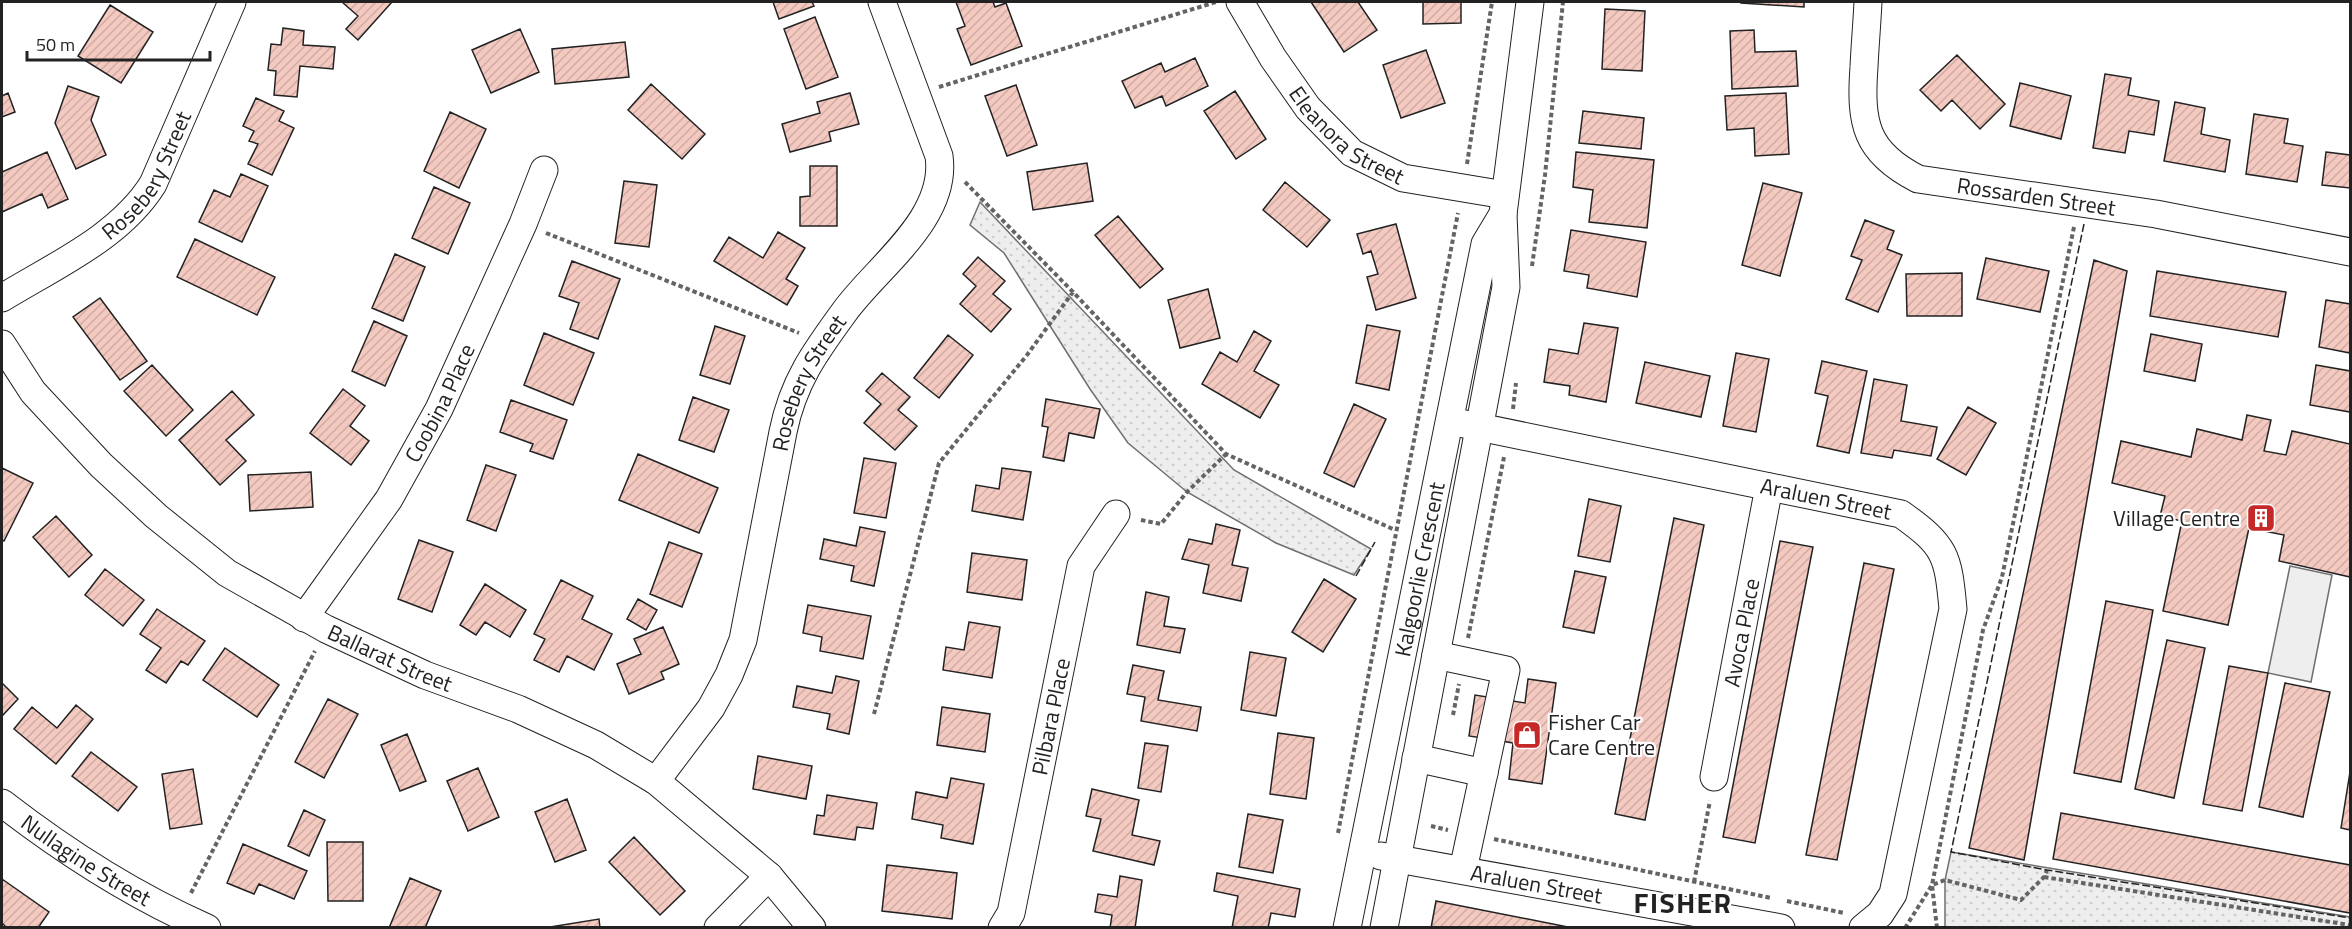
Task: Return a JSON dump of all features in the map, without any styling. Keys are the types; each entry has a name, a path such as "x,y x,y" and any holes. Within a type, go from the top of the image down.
{"street":[{"name":"Rosebery Street","path":"2,298 116,228 143,201 153,184 232,2"},
{"name":"Rosebery Street","path":"656,781 711,708 729,675 743,640 788,408 796,384 808,362 846,309 892,258 927,213 938,192 939,156 882,2"},
{"name":"Eleanora Street","path":"1240,2 1273,58 1308,108 1352,153 1403,178 1463,187 1504,204"},
{"name":"Kalgoorlie Crescent","path":"1383,927 1506,287 1504,204 1530,2"},
{"name":"Rossarden Street","path":"1868,2 1863,115 1876,147 1902,170 1918,179 2156,214 2350,252"},
{"name":"Coobina Place","path":"315,623 434,419 523,224 544,170"},
{"name":"Kalgoorlie Crescent","path":"1347,927 1485,244 1504,204"},
{"name":"Ballarat Street","path":"2,344 33,392 101,465 156,516 227,573 315,623 425,675 518,709 586,740 656,781 769,876 812,927"},
{"name":"Araluen Street","path":"1450,421 1901,514 1928,533 1941,550 1949,570 1953,609 1893,894 1880,914 1856,921"},
{"name":"Avoca Place","path":"1714,777 1769,487"},
{"name":"Pilbara Place","path":"1002,927 1011,913 1081,566 1116,514"},
{"path":"1436,655 1506,670 1463,870"},
{"path":"1416,758 1484,773"},
{"name":"Nullagine Street","path":"2,803 87,862 180,915 207,927"},
{"name":"Araluen Street","path":"1363,852 1781,927"},
{"path":"718,927 769,876"}],"path":[{"path":"916,95 1216,2"},
{"path":"1337,835 1463,187 1492,2"},
{"path":"1532,269 1545,175 1563,2"},
{"path":"939,156 1073,292 1226,454 1396,530 1427,536"},
{"path":"1937,927 1932,885 1983,630 2002,577 2076,219"},
{"path":"523,224 823,342"},
{"path":"874,714 939,463 1027,355 1073,292"},
{"path":"1509,433 1517,374"},
{"path":"1116,514 1161,524 1186,492 1226,454"},
{"path":"1457,542 1486,548"},
{"path":"180,915 315,623"},
{"path":"1694,882 1714,777"},
{"path":"1431,826 1772,898"},
{"path":"1905,927 1932,885 1945,880 2021,900 2044,877 2047,870"},
{"path":"2044,877 2350,926"},
{"path":"1783,900 1856,921"}],"shaded area":[{"path":"980,202 1234,470 1371,549 1354,575 1276,543 1187,492 1128,443 1090,389 1004,253 970,225"},
{"path":"2290,566 2332,575 2311,682 2268,673"},
{"path":"1951,852 2350,917 2350,927 1945,927 1945,880"}],"building":[{"path":"342,2 392,2 358,40 346,29 358,16"},
{"path":"773,2 812,2 814,6 779,19"},
{"path":"956,2 993,2 995,7 1006,3 1022,46 971,65 957,29 965,26"},
{"path":"1311,2 1358,2 1377,30 1344,52"},
{"path":"1423,2 1461,2 1461,23 1423,24"},
{"path":"1804,2 1804,7 1741,3"},
{"path":"110,5 153,32 121,83 78,56"},
{"path":"1605,9 1645,11 1642,71 1602,69"},
{"path":"815,17 838,77 806,89 784,29"},
{"path":"283,28 304,31 303,45 335,47 333,69 300,66 297,97 274,95 276,71 268,70 271,44 281,45"},
{"path":"520,29 539,72 491,93 472,50"},
{"path":"1754,30 1755,52 1796,51 1798,86 1732,89 1730,31"},
{"path":"625,42 629,77 555,84 552,49"},
{"path":"1426,50 1445,103 1401,118 1383,65"},
{"path":"1957,55 2005,104 1980,129 1952,100 1941,111 1920,90"},
{"path":"1195,58 1208,86 1166,106 1162,96 1135,108 1122,81 1161,63 1165,72"},
{"path":"2105,74 2131,78 2128,95 2159,101 2154,135 2129,131 2125,153 2093,148"},
{"path":"2020,83 2071,96 2061,139 2010,126"},
{"path":"651,84 705,134 682,159 628,110"},
{"path":"1016,85 1037,145 1007,156 985,96"},
{"path":"68,86 99,97 91,120 106,155 76,169 55,123"},
{"path":"1235,91 1266,139 1236,159 1204,111"},
{"path":"8,93 15,112 2,117 2,96"},
{"path":"850,93 859,124 829,132 831,141 790,152 782,124 820,113 817,102"},
{"path":"1786,93 1789,154 1755,156 1754,128 1727,130 1725,96"},
{"path":"256,98 284,111 279,121 294,128 272,175 248,164 258,144 249,141 254,131 243,126"},
{"path":"2175,102 2205,108 2201,134 2230,140 2225,172 2164,161"},
{"path":"1583,111 1644,118 1641,149 1579,143"},
{"path":"450,112 486,129 459,188 424,171"},
{"path":"2254,114 2288,119 2284,143 2303,146 2297,182 2246,174"},
{"path":"47,152 68,199 48,208 42,194 2,212 2,172"},
{"path":"1576,152 1654,160 1647,228 1589,222 1593,190 1573,187"},
{"path":"2326,152 2350,155 2350,188 2322,185"},
{"path":"1087,163 1093,201 1033,210 1027,172"},
{"path":"810,166 837,166 837,226 800,226 800,197 810,196"},
{"path":"241,174 268,186 242,242 199,222 214,190 230,197"},
{"path":"624,181 657,185 649,247 615,243"},
{"path":"1285,182 1330,220 1307,247 1263,210"},
{"path":"1763,183 1802,193 1780,276 1742,265"},
{"path":"434,187 470,203 448,254 412,238"},
{"path":"1118,216 1163,269 1140,288 1095,235"},
{"path":"1865,220 1894,231 1887,249 1902,255 1878,312 1846,299 1862,260 1851,256"},
{"path":"1396,224 1416,298 1376,310 1367,277 1378,274 1371,251 1363,254 1357,234"},
{"path":"1571,230 1646,242 1637,297 1587,288 1589,275 1564,271"},
{"path":"778,232 805,248 786,279 798,286 787,305 714,261 729,237 763,258"},
{"path":"195,239 275,277 257,315 177,277"},
{"path":"395,254 425,267 403,321 372,308"},
{"path":"978,257 1005,281 993,294 1011,309 991,332 960,304 976,286 963,274"},
{"path":"1986,258 2049,271 2040,312 1977,299"},
{"path":"2094,260 2127,271 2024,860 1969,848"},
{"path":"572,261 620,279 598,339 570,329 579,303 559,296"},
{"path":"2157,271 2286,292 2278,337 2150,316"},
{"path":"1962,273 1962,316 1907,316 1906,274"},
{"path":"1208,289 1220,338 1180,348 1168,300"},
{"path":"100,298 147,361 120,380 73,317"},
{"path":"2326,300 2350,304 2350,353 2319,347"},
{"path":"374,321 407,336 385,386 352,371"},
{"path":"1584,323 1618,328 1606,402 1569,395 1570,386 1544,382 1549,349 1578,354"},
{"path":"1367,325 1400,331 1389,390 1356,383"},
{"path":"715,326 745,336 730,384 700,375"},
{"path":"1254,331 1271,341 1254,371 1279,385 1260,418 1202,384 1220,352 1237,362"},
{"path":"544,333 594,353 573,405 524,385"},
{"path":"2151,334 2202,344 2195,381 2144,371"},
{"path":"948,335 973,355 939,398 914,378"},
{"path":"1736,353 1769,359 1756,432 1723,426"},
{"path":"1822,361 1867,371 1849,453 1817,446 1828,396 1815,393"},
{"path":"1645,362 1710,376 1701,417 1636,403"},
{"path":"152,365 193,410 166,436 124,391"},
{"path":"2316,365 2350,371 2350,412 2310,405"},
{"path":"882,373 910,397 898,410 917,426 895,450 864,423 881,404 866,391"},
{"path":"1874,379 1907,385 1901,421 1937,427 1931,456 1894,450 1892,458 1861,453"},
{"path":"343,389 365,406 350,426 369,441 351,465 310,433"},
{"path":"232,391 254,415 226,440 246,461 220,485 179,440"},
{"path":"693,397 729,410 714,452 679,440"},
{"path":"1046,399 1100,409 1094,438 1069,433 1064,461 1043,457 1048,427 1042,426"},
{"path":"511,400 567,420 553,459 530,451 533,444 500,432"},
{"path":"1354,404 1386,419 1354,487 1324,473"},
{"path":"1968,407 1996,423 1966,475 1937,459"},
{"name":"Village Centre","path":"2247,415 2271,420 2264,451 2286,455 2292,431 2350,444 2350,577 2279,561 2284,535 2249,528 2228,625 2163,611 2182,521 2160,516 2165,496 2112,483 2121,441 2191,457 2197,429 2242,440"},
{"path":"638,454 718,488 699,533 619,500"},
{"path":"864,458 896,463 886,518 854,513"},
{"path":"486,465 516,475 496,531 467,520"},
{"path":"2,468 33,483 4,541 2,540"},
{"path":"1002,468 1031,472 1023,520 972,511 976,485 999,489"},
{"path":"311,472 313,507 250,511 248,475"},
{"path":"1589,499 1621,506 1610,562 1578,556"},
{"path":"56,516 92,555 69,577 33,537"},
{"path":"1674,518 1704,525 1645,820 1615,814"},
{"path":"1216,524 1240,530 1232,565 1248,568 1241,601 1203,593 1209,565 1182,559 1189,539 1212,544"},
{"path":"860,527 885,532 874,586 851,581 854,566 820,559 824,539 856,546"},
{"path":"419,540 453,552 432,612 398,599"},
{"path":"1780,541 1813,547 1755,843 1723,837"},
{"path":"669,542 702,554 682,607 650,594"},
{"path":"972,553 1027,560 1022,600 967,592"},
{"path":"1864,563 1894,569 1837,860 1806,855"},
{"path":"105,569 144,600 123,626 85,595"},
{"path":"1575,571 1606,577 1594,633 1563,627"},
{"path":"1324,579 1356,599 1323,652 1292,632"},
{"path":"561,580 593,596 582,619 612,634 594,670 567,656 559,672 534,660 545,639 534,634"},
{"path":"485,584 526,610 510,637 485,622 476,635 460,625"},
{"path":"1146,592 1169,597 1164,626 1185,629 1180,653 1137,645"},
{"path":"638,599 657,610 646,630 627,619"},
{"path":"2106,601 2153,610 2121,782 2074,773"},
{"path":"808,605 871,616 863,659 820,651 822,637 803,633"},
{"path":"157,609 205,641 188,665 181,661 166,683 146,670 161,648 140,634"},
{"path":"969,622 1000,627 992,678 943,670 946,647 964,650"},
{"path":"663,627 679,664 661,672 664,679 629,694 617,664 641,654 634,639"},
{"path":"2167,640 2205,648 2174,798 2135,789"},
{"path":"225,648 279,685 257,717 203,680"},
{"path":"1250,652 1286,658 1276,716 1241,710"},
{"path":"1133,665 1164,671 1158,700 1201,707 1197,731 1141,721 1145,697 1127,694"},
{"path":"2229,666 2268,673 2242,811 2203,804"},
{"path":"836,676 859,681 849,734 827,729 830,714 793,707 797,686 832,693"},
{"path":"1528,679 1556,683 1542,784 1509,779 1513,743 1469,736 1475,695 1525,703"},
{"path":"2,683 18,699 2,716"},
{"path":"2285,683 2330,692 2303,817 2259,807"},
{"path":"328,699 358,714 324,778 295,762"},
{"path":"76,705 93,719 56,764 14,729 32,707 57,728"},
{"path":"942,707 990,714 985,752 937,745"},
{"path":"1278,733 1314,738 1306,799 1270,794"},
{"path":"407,734 426,781 400,791 381,745"},
{"path":"1145,743 1168,746 1161,792 1138,788"},
{"path":"91,752 137,787 118,811 72,776"},
{"path":"758,756 812,766 806,799 753,789"},
{"path":"478,768 499,817 468,831 447,781"},
{"path":"193,769 202,824 170,829 162,774"},
{"path":"2350,772 2350,830 2341,828"},
{"path":"951,778 984,784 973,844 941,838 943,825 912,819 916,792 947,798"},
{"path":"1092,789 1139,800 1132,835 1160,841 1154,865 1093,851 1101,819 1086,816"},
{"path":"827,795 877,803 873,829 857,827 855,840 814,834 817,815 824,816"},
{"path":"567,799 586,850 555,862 535,812"},
{"path":"304,810 325,820 309,856 288,846"},
{"path":"2061,813 2350,865 2350,913 2053,859"},
{"path":"1248,814 1283,820 1273,873 1239,867"},
{"path":"634,837 685,891 660,915 609,862"},
{"path":"327,842 363,842 363,901 328,901"},
{"path":"243,844 307,871 294,899 259,884 254,894 227,883"},
{"path":"887,865 957,873 952,919 882,911"},
{"path":"1217,873 1300,889 1295,917 1271,913 1268,928 1232,928 1238,896 1214,891"},
{"path":"1120,876 1142,880 1135,928 1110,928 1112,915 1095,912 1098,894 1117,897"},
{"path":"410,878 441,891 425,928 389,928"},
{"path":"2,879 49,912 38,928 7,928 2,923"},
{"path":"1436,901 1573,928 1431,928"},
{"path":"599,919 600,928 544,928"}],"fence":[{"path":"2084,224 1951,852 2047,870 2350,918"},
{"path":"1356,576 1375,542"}],"place":[{"name":"Village Centre","path":"2261,518"},
{"name":"Fisher Car Care Centre","path":"1527,735"}],"district":[{"name":"FISHER","path":"1683,903"}]}
